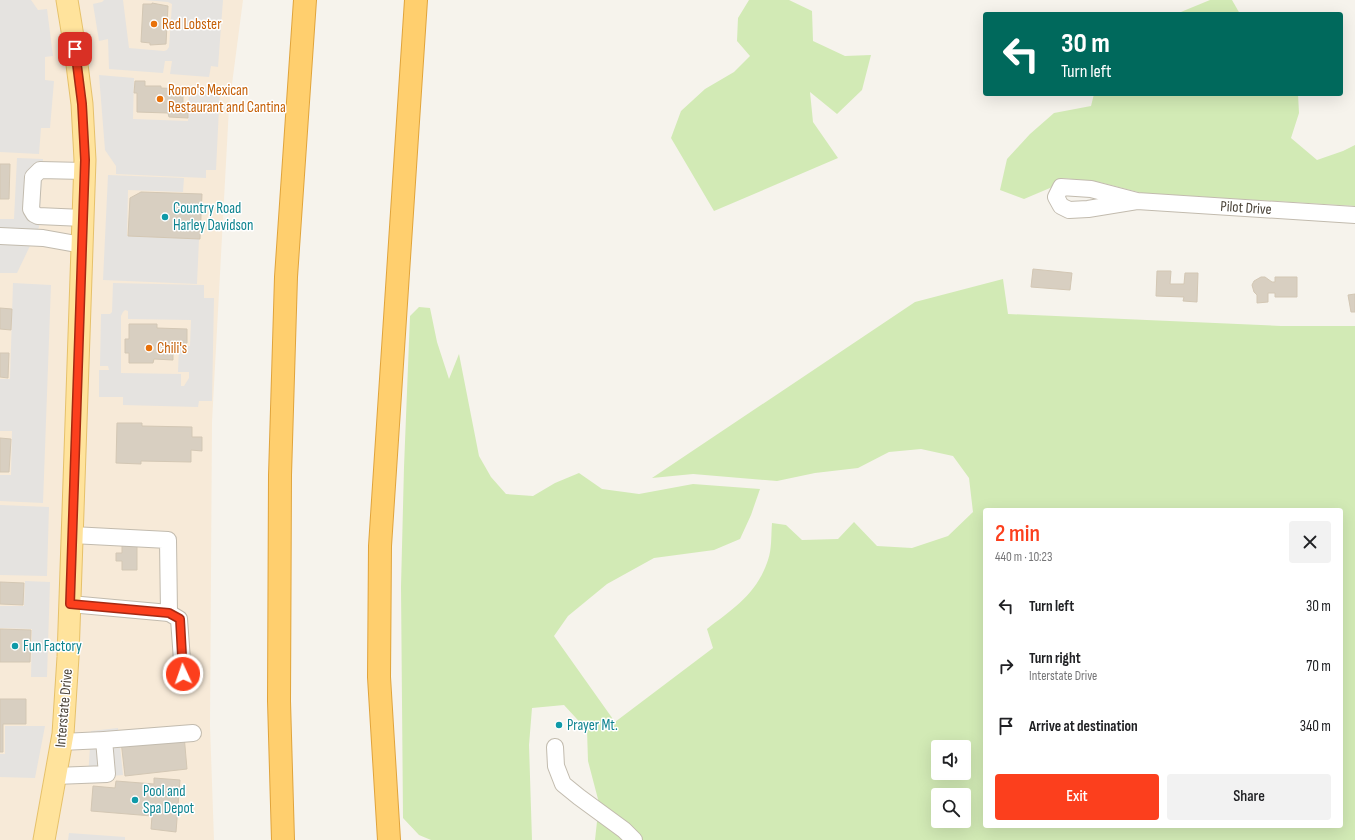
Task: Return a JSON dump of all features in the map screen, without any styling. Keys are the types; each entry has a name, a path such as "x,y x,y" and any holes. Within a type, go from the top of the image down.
{"highway":[{"path":"283,840 279,701 280,475 286,277 305,0"},
{"path":"389,840 379,677 380,546 416,0"}],"main road":[{"name":"Interstate Drive","path":"44,840 61,742 68,657 83,218 84,172 82,104 67,0"}],"street":[{"path":"83,218 38,216 34,214 31,209 33,177 40,170 84,172"},
{"name":"Pilot Drive","path":"1138,201 1355,215"},
{"path":"0,236 43,238 82,245"},
{"path":"72,534 168,540 169,613"},
{"path":"70,604 169,613 180,619 183,674"},
{"path":"61,742 193,733"},
{"path":"55,776 107,774 104,740"},
{"path":"555,747 556,766 563,784 578,797 624,830 634,840"}],"shaded area":[{"path":"0,0 243,0 229,107 212,422 210,726 214,840 0,840"},
{"path":"0,0 31,0 38,10 47,9 53,56 45,57 45,80 54,81 50,128 41,128 39,154 0,152"},
{"path":"104,0 123,0 129,48 164,51 169,47 172,4 168,2 144,0 223,0 218,67 211,66 209,77 170,74 172,61 165,61 163,73 109,69 108,39 99,41 93,4"},
{"path":"99,75 134,78 133,119 188,121 189,86 220,88 216,170 206,170 206,178 116,174 116,166 105,150"},
{"path":"17,158 43,159 39,227 17,273 0,273 0,219 14,219"},
{"path":"108,175 184,178 183,192 128,190 127,236 199,239 197,284 103,280"},
{"path":"13,283 51,285 43,503 0,501 0,475 11,475 12,431 0,431 0,379 10,379"},
{"path":"113,283 204,285 204,298 214,298 212,401 199,401 198,407 123,405 123,397 99,397 99,370 109,370 108,366 100,366 101,314 110,314 112,312","holes":["125,310 128,311 128,319 191,320 190,346 179,346 178,372 189,372 189,378 184,386 181,386 181,374 121,373 121,316"]},
{"path":"0,505 49,507 47,576 0,575"},
{"path":"25,581 50,582 47,677 31,677 32,629 0,628 0,606 24,606"},
{"path":"5,726 45,726 35,778 0,777 0,754 5,754"},
{"path":"118,728 123,775 88,778 91,731"},
{"path":"69,833 125,837 125,840 68,840"}],"green space":[{"path":"749,0 789,0 812,11 813,41 845,56 871,55 862,90 837,114 810,92 813,122 838,158 714,211 671,138 681,111 705,89 734,72 750,56 737,41 738,18"},
{"path":"1210,0 1232,0 1239,12 1181,12"},
{"path":"1094,96 1298,96 1299,113 1291,138 1317,160 1355,145 1355,206 1142,193 1099,182 1063,178 1050,188 1024,199 1000,190 1007,159 1030,134 1054,113 1091,106"},
{"path":"1003,279 1008,314 1281,326 1355,326 1355,840 595,840 599,803 588,761 587,730 564,705 532,708 529,745 532,840 431,840 419,835 403,818 401,587 410,316 419,307 430,308 437,342 449,379 459,354 479,456 491,477 506,494 533,496 555,483 579,473 602,489 639,494 693,484 760,489 751,515 740,539 714,550 654,558 607,584 568,616 554,636 615,722 713,648 707,629 726,615 751,592 763,572 769,556 772,523 786,525 802,540 838,539 854,522 877,546 912,548 948,536 973,512 969,478 953,456 921,449 889,452 858,468 815,473 777,481 693,474 652,478 915,302"}],"building":[{"name":"Red Lobster","path":"152,3 168,6 166,44 150,45 150,43 141,42 143,4"},
{"name":"Romo's Mexican Restaurant and Cantina","path":"135,81 145,81 145,86 161,86 161,88 183,89 183,106 188,106 188,118 169,117 168,113 137,112 137,93 134,93"},
{"path":"0,164 10,164 9,199 0,199"},
{"name":"Country Road Harley Davidson","path":"141,192 202,194 200,239 128,236 130,198"},
{"path":"1033,269 1072,273 1070,290 1031,287"},
{"path":"1157,271 1171,271 1170,284 1184,284 1185,273 1198,273 1197,302 1183,301 1184,297 1156,296"},
{"path":"1261,277 1265,277 1272,282 1275,282 1275,277 1297,277 1297,297 1275,297 1275,293 1268,293 1268,302 1257,303 1257,295 1254,292 1252,285 1254,281"},
{"path":"1355,294 1355,312 1351,312 1348,295"},
{"path":"0,308 12,309 11,330 0,329"},
{"name":"Chili's","path":"129,324 157,324 157,328 187,329 187,343 173,343 173,360 154,359 153,363 129,363 129,353 125,353 125,339 129,339"},
{"path":"0,353 9,353 8,378 0,377"},
{"path":"117,423 142,423 142,426 192,427 192,437 202,437 202,451 191,450 191,462 141,461 141,464 116,463"},
{"path":"0,438 11,439 9,472 0,472"},
{"path":"122,542 137,542 137,570 122,570 122,561 116,561 116,553 122,553"},
{"path":"0,582 24,583 23,605 0,604"},
{"name":"Fun Factory","path":"0,629 31,630 30,662 0,662"},
{"path":"0,699 26,699 26,724 3,724 3,752 0,752"},
{"path":"184,735 187,769 125,776 121,741"},
{"name":"Pool and Spa Depot","path":"154,778 180,780 176,832 151,829 152,816 91,811 93,786 115,788 116,781 154,784"}],"place":[{"name":"Red Lobster","path":"154,24"},
{"name":"Romo's Mexican Restaurant and Cantina","path":"160,99"},
{"name":"Country Road Harley Davidson","path":"165,217"},
{"name":"Chili's","path":"149,348"},
{"name":"Fun Factory","path":"15,646"},
{"name":"Prayer Mt.","path":"559,725"},
{"name":"Pool and Spa Depot","path":"135,800"}],"route":[{"path":"75,49 82,104 85,160 70,604 169,613 180,619 183,674"}]}
